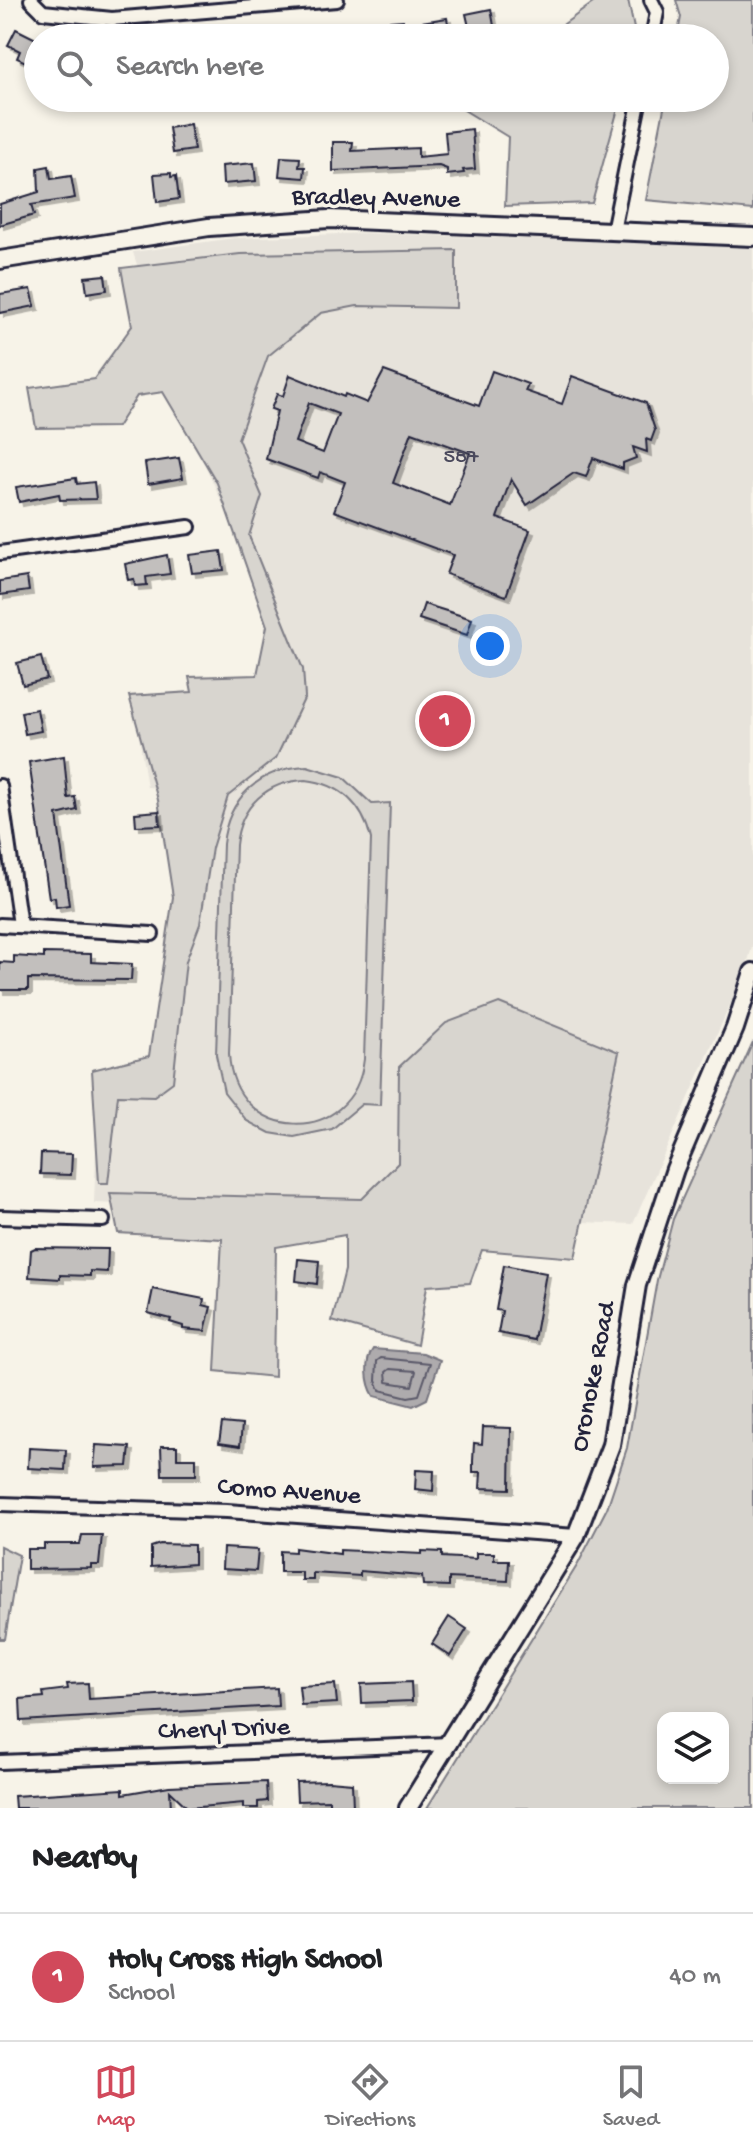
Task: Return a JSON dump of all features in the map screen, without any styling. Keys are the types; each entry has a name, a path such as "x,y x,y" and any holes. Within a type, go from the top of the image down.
{"street":[{"path":"31,0 43,12 112,19 337,0"},
{"path":"651,0 657,12 655,24"},
{"path":"613,231 637,112"},
{"name":"Bradley Avenue","path":"0,260 209,227 329,219 753,237"},
{"path":"0,553 189,527"},
{"path":"0,786 20,925"},
{"path":"0,925 152,934"},
{"name":"Oronoke Road","path":"408,1808 576,1536 611,1445 637,1285 675,1169 735,1028 753,972"},
{"path":"0,1217 103,1220"},
{"name":"Como Avenue","path":"0,1504 227,1511 576,1536"},
{"name":"Cheryl Drive","path":"0,1762 450,1744"}],"shaded area":[{"path":"597,0 628,0 633,24 564,24"},
{"path":"676,0 753,0 753,210 646,200 663,112 729,112 729,24 680,24"},
{"path":"467,112 617,112 592,203 505,206 508,137"},
{"path":"366,233 753,247 753,944 745,971 633,1224 94,1203 99,1074 164,1077 183,916 163,788 147,787 134,705 302,681 184,418 133,252 234,238"},
{"path":"456,250 456,308 357,306 321,313 268,356 238,439 262,496 249,536 303,669 305,697 276,758 228,796 212,848 200,924 186,961 173,1082 154,1096 118,1095 108,1183 99,1183 92,1070 149,1056 173,897 158,800 129,696 192,692 189,677 257,675 267,626 217,483 163,392 137,396 117,427 36,428 29,388 94,379 132,326 121,268 240,254"},
{"path":"307,766 343,777 372,804 390,803 380,1105 362,1104 332,1129 294,1137 270,1133 247,1121 224,1092 216,1055 226,828 239,800 249,788 261,779 290,768","holes":["292,781 319,782 349,798 362,816 371,839 364,1059 356,1088 339,1108 318,1120 295,1124 271,1119 251,1105 236,1084 229,1054 236,845 243,819 258,798"]},
{"path":"499,1003 619,1052 575,1258 482,1250 470,1283 427,1286 417,1345 332,1321 345,1270 345,1235 276,1247 274,1377 215,1371 222,1239 118,1233 110,1193 362,1199 398,1163 399,1067 446,1023"},
{"path":"753,1042 753,1808 427,1808 578,1564 607,1508 627,1448 657,1280 673,1219"},
{"path":"0,1546 19,1555 5,1639 0,1639"}],"water":[{"path":"373,1349 423,1353 440,1360 427,1399 413,1406 374,1396 367,1372"}],"building":[{"path":"491,9 494,24 468,24 466,14"},
{"path":"447,18 448,24 409,24"},
{"path":"403,20 403,24 348,24"},
{"path":"16,29 24,33 24,61 17,58 20,51 8,45"},
{"path":"190,124 194,150 173,153 169,128"},
{"path":"472,129 475,169 463,170 464,173 447,175 447,169 439,166 333,171 333,142 353,142 352,151 418,148 418,157 447,154 445,132"},
{"path":"281,157 300,158 299,167 305,167 304,178 279,176"},
{"path":"254,163 256,181 223,184 222,166"},
{"path":"49,166 51,179 71,176 75,198 31,205 34,215 0,225 0,204 39,192 38,168"},
{"path":"171,173 171,177 176,176 179,199 157,202 154,174"},
{"path":"105,275 107,290 87,293 85,277"},
{"path":"31,289 35,306 0,313 0,294"},
{"path":"384,371 479,406 492,371 528,384 525,391 562,404 572,376 646,403 655,430 651,441 646,439 647,452 633,447 636,458 623,463 623,469 593,458 586,477 574,473 527,505 511,479 497,518 530,530 506,596 446,574 453,555 334,511 345,482 320,472 318,478 266,459 277,411 271,409 277,394 283,396 290,375 367,403","holes":["309,403 338,414 323,453 295,442","412,432 470,453 450,505 393,483"]},
{"path":"179,458 183,478 148,484 145,463"},
{"path":"76,478 77,484 94,482 96,499 60,500 59,494 19,502 16,487"},
{"path":"221,551 224,570 192,573 189,555"},
{"path":"167,555 170,574 146,577 147,585 135,586 134,579 128,580 125,564"},
{"path":"27,577 29,591 0,595 0,581"},
{"path":"424,604 472,619 467,635 419,619"},
{"path":"41,657 47,679 23,685 17,663"},
{"path":"37,709 41,731 25,734 21,712"},
{"path":"64,756 68,798 75,797 77,810 57,815 69,905 56,907 55,897 49,898 29,762"},
{"path":"159,811 160,825 136,826 135,813"},
{"path":"44,953 91,954 91,962 132,964 131,980 28,979 28,990 0,990 0,962 14,963 14,956 44,958"},
{"path":"41,1153 72,1154 71,1175 40,1174"},
{"path":"108,1249 107,1272 90,1271 90,1276 60,1275 60,1279 29,1277 31,1250"},
{"path":"298,1259 319,1261 317,1284 296,1281"},
{"path":"504,1265 546,1273 534,1340 498,1333 502,1311 496,1310"},
{"path":"153,1289 204,1299 203,1305 211,1307 205,1331 183,1329 183,1326 170,1322 171,1319 148,1313"},
{"path":"222,1423 242,1425 240,1446 219,1443"},
{"path":"483,1427 511,1428 510,1489 480,1488 481,1472 473,1472 474,1443 482,1444"},
{"path":"96,1445 130,1447 128,1466 94,1467"},
{"path":"161,1446 177,1446 177,1458 196,1458 196,1475 162,1475"},
{"path":"29,1448 66,1450 65,1470 28,1468"},
{"path":"416,1470 434,1471 433,1491 415,1489"},
{"path":"82,1535 102,1535 99,1565 91,1565 91,1568 27,1569 27,1549 44,1549 44,1544 80,1544"},
{"path":"160,1544 194,1545 194,1564 151,1567 151,1547"},
{"path":"223,1548 258,1550 256,1571 222,1569"},
{"path":"295,1548 340,1554 340,1550 442,1552 442,1557 476,1559 476,1553 494,1553 494,1560 509,1560 508,1581 449,1578 449,1586 423,1585 422,1576 360,1571 360,1576 313,1573 313,1580 302,1580 302,1572 280,1572 280,1551 295,1552"},
{"path":"449,1617 467,1629 450,1656 432,1644"},
{"path":"411,1682 412,1701 362,1703 361,1684"},
{"path":"88,1683 89,1699 277,1688 278,1706 21,1721 20,1699 44,1697 43,1692 68,1689 67,1684"},
{"path":"335,1684 337,1703 301,1705 299,1686"},
{"path":"266,1782 267,1801 258,1802 258,1808 243,1808 243,1803 188,1808 170,1791 171,1808 15,1808 14,1796 123,1789 123,1794 169,1786"},
{"path":"296,1782 352,1783 353,1807 329,1807 329,1800 297,1801"}],"place":[{"name":"Holy Cross High School","path":"445,721"}]}
